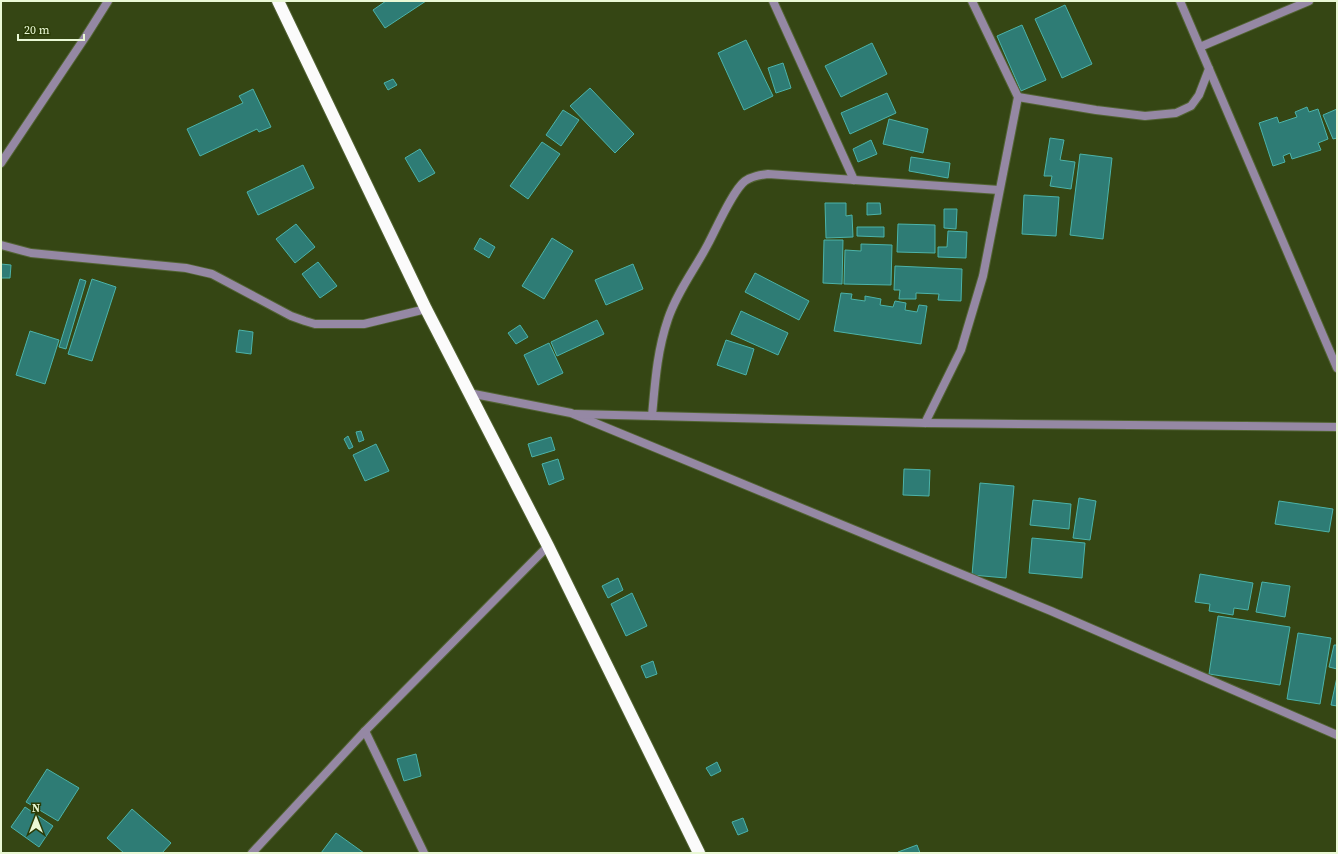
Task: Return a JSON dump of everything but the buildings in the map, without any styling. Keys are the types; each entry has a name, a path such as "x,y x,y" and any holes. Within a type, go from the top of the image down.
{"highway":[{"path":"278,1 426,309 548,546 699,853"}],"street":[{"path":"1,163 108,1"},
{"path":"773,1 854,180"},
{"path":"925,423 960,350 983,276 1018,97 972,1"},
{"path":"1180,1 1337,368"},
{"path":"1200,47 1309,1"},
{"path":"1018,97 1089,109 1145,116 1176,113 1191,106 1199,95 1209,69"},
{"path":"652,416 658,352 668,318 681,289 708,245 734,194 744,182 755,176 768,174 1000,190"},
{"path":"1,245 31,253 186,268 212,274 291,316 304,322 315,324 364,324 426,309"},
{"path":"469,393 571,413 925,423 1337,427"},
{"path":"571,413 1050,611 1337,735"},
{"path":"252,853 365,731 548,546"},
{"path":"365,731 424,853"}]}
